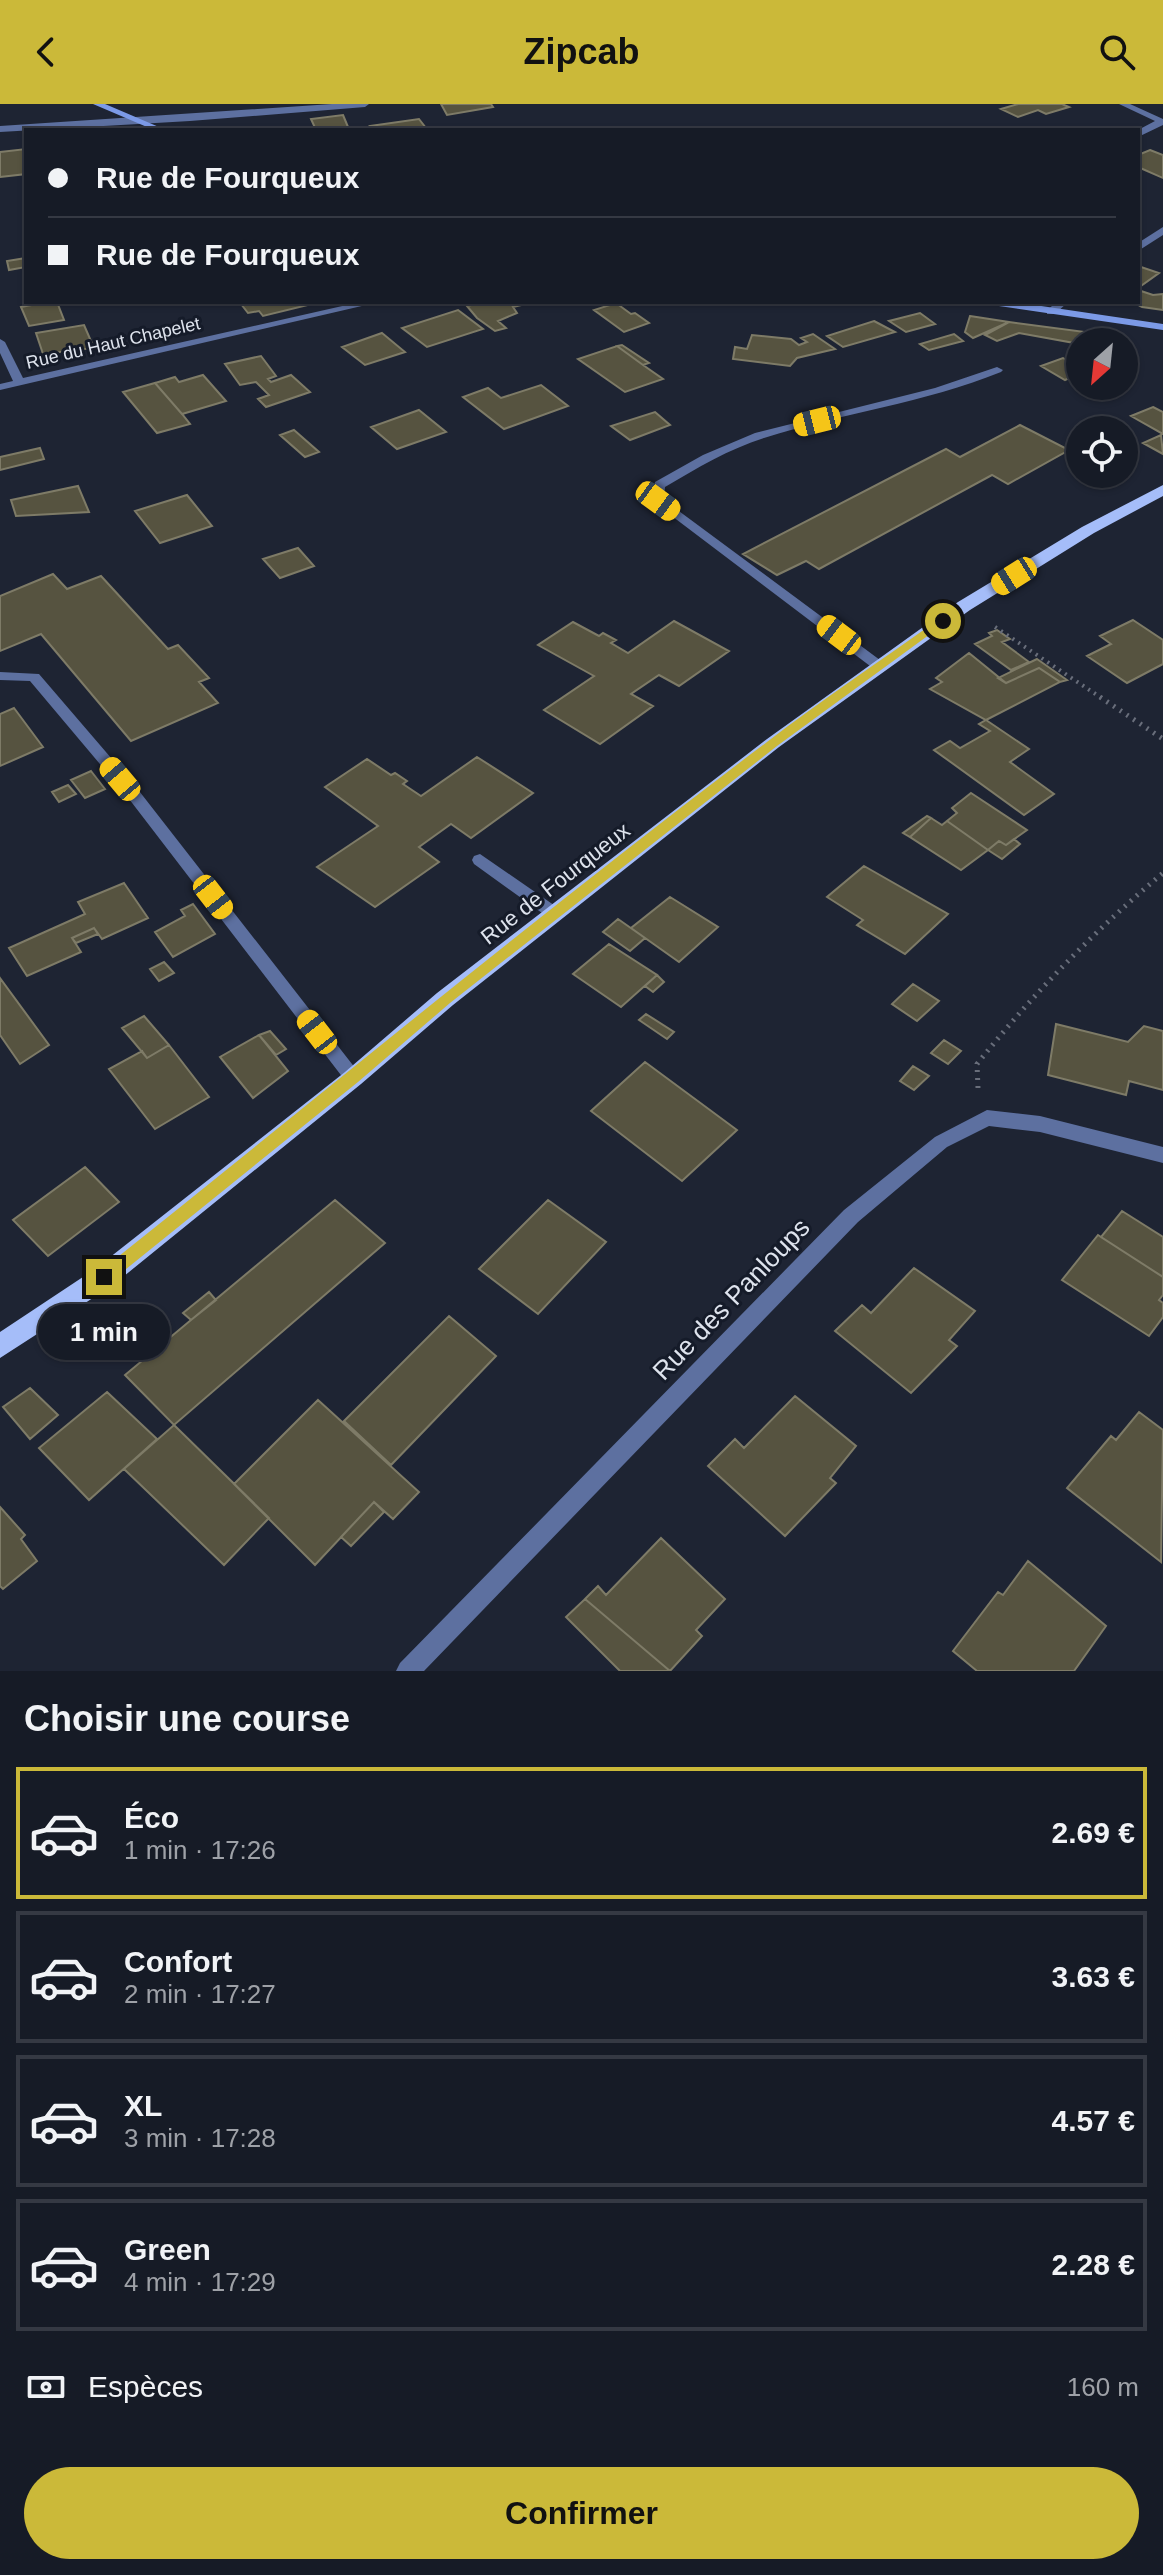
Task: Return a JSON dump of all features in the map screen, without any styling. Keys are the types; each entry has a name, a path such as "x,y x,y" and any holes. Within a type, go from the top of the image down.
{"main road":[{"path":"97,104 157,128"},
{"path":"1004,304 1163,327"},
{"name":"Rue de Fourqueux","path":"0,1346 104,1277 353,1078 445,999 773,743 964,606 1088,530 1163,490"}],"street":[{"path":"0,129 280,107 365,104"},
{"path":"1123,104 1163,122"},
{"path":"1140,133 1163,122"},
{"path":"1140,247 1163,230"},
{"name":"Rue du Haut Chapelet","path":"0,387 365,304"},
{"path":"1051,312 1061,304"},
{"path":"0,342 20,383"},
{"path":"879,666 658,501 659,485 710,455 759,436 963,385 997,370"},
{"path":"0,676 34,677 131,791 353,1078"},
{"path":"480,860 555,914"},
{"path":"987,1118 1040,1124 1163,1155"},
{"name":"Rue des Panloups","path":"408,1671 851,1216 941,1142 987,1118"}],"path":[{"path":"964,606 1163,739"},
{"path":"987,1118 978,1093 977,1064 1014,1016 1139,892 1163,873"}],"building":[{"path":"441,104 491,104 493,107 447,115"},
{"path":"1018,104 1062,104 1069,107 1046,114 1038,110 1018,117 1001,109"},
{"path":"343,115 348,127 315,128 311,119"},
{"path":"419,119 426,128 372,128 370,126"},
{"path":"24,149 24,174 0,177 0,152"},
{"path":"1150,150 1163,155 1163,178 1140,168 1140,154"},
{"path":"24,258 24,267 9,270 7,261"},
{"path":"1140,267 1159,273 1140,287"},
{"path":"1140,291 1153,295 1163,294 1163,310 1137,304 1140,304"},
{"path":"58,304 64,320 29,326 21,307"},
{"path":"241,304 312,304 263,316 259,311 248,313"},
{"path":"526,304 513,307 517,313 498,321 506,328 495,331 467,306"},
{"path":"617,304 649,323 624,332 594,310"},
{"path":"458,310 483,329 427,347 402,328"},
{"path":"920,313 935,324 906,332 889,321"},
{"path":"970,316 1009,322 973,338 965,332"},
{"path":"874,321 895,332 843,347 827,336"},
{"path":"1009,322 1066,330 1066,341 1019,333 997,341 985,335"},
{"path":"84,325 94,348 43,354 36,333"},
{"path":"382,333 405,352 365,365 342,347"},
{"path":"813,334 835,349 797,358 790,366 733,359 735,347 747,349 752,335 791,339 799,345 807,342 801,338"},
{"path":"954,334 963,341 929,350 920,344"},
{"path":"622,345 649,363 643,365 617,346"},
{"path":"617,346 663,379 625,392 578,359"},
{"path":"261,356 276,376 268,379 271,382 291,375 310,392 266,407 258,399 269,395 256,382 240,385 225,364"},
{"path":"1063,358 1066,360 1066,380 1065,380 1041,366"},
{"path":"203,375 226,401 182,414 155,383 175,377 179,382"},
{"path":"155,383 190,424 157,433 123,392"},
{"path":"541,385 568,406 504,429 463,397 488,388 501,398"},
{"path":"1153,407 1163,412 1163,434 1138,420 1138,416 1131,416"},
{"path":"419,410 446,432 397,449 371,427"},
{"path":"655,412 670,425 630,440 611,426"},
{"path":"1020,425 1066,448 1066,452 1008,484 992,475 819,569 806,561 777,575 743,554 946,449 960,457"},
{"path":"294,430 319,452 305,457 280,435"},
{"path":"1161,435 1163,454 1143,443"},
{"path":"40,448 44,459 0,470 0,457"},
{"path":"78,486 89,512 16,516 11,500"},
{"path":"187,495 212,526 160,543 135,511"},
{"path":"298,548 314,566 280,578 263,559"},
{"path":"53,574 67,589 101,576 168,649 178,645 209,678 199,682 218,703 131,741 41,634 0,651 0,596"},
{"path":"1133,620 1163,640 1163,664 1127,683 1087,656 1111,644 1100,636"},
{"path":"674,621 729,651 679,686 659,675 631,694 653,706 600,744 544,710 594,676 538,645 573,622 599,636 603,633 616,640 611,643 628,653"},
{"path":"997,630 1010,639 1002,642 1029,662 1011,670 975,644"},
{"path":"969,653 1006,683 1039,668 1060,682 986,720 930,689 942,682 936,678"},
{"path":"1037,659 1067,680 1060,682 1039,668 1006,683 998,678"},
{"path":"14,708 43,747 0,766 0,714"},
{"path":"986,720 1029,749 1010,762 1054,794 1024,815 934,750 950,741 960,748 990,731 979,724"},
{"path":"477,757 533,793 471,838 451,824 419,847 439,862 375,907 317,867 378,826 325,787 367,759 391,775 395,773 407,781 403,784 421,796"},
{"path":"91,771 105,789 85,798 71,780"},
{"path":"68,785 76,794 59,802 52,792"},
{"path":"971,793 1027,830 1006,845 999,841 988,850 947,821 957,813 952,808"},
{"path":"927,816 931,818 910,837 903,833"},
{"path":"931,818 942,825 947,821 988,850 961,870 910,837"},
{"path":"1014,839 1020,844 1002,859 988,850 999,841 1006,845"},
{"path":"864,866 948,914 905,954 857,925 863,920 827,897"},
{"path":"124,883 148,918 102,939 94,928 72,938 81,952 27,976 9,948 85,914 78,902"},
{"path":"670,897 718,927 679,962 631,928"},
{"path":"193,904 215,934 173,957 155,932 185,916 181,910"},
{"path":"618,919 645,938 630,951 603,932"},
{"path":"94,928 98,934 76,943 72,938"},
{"path":"609,944 657,975 621,1007 573,974"},
{"path":"164,962 174,973 159,981 150,969"},
{"path":"657,975 664,982 653,992 645,986"},
{"path":"0,978 49,1045 20,1064 0,1035"},
{"path":"913,984 939,1001 917,1021 892,1004"},
{"path":"646,1014 674,1032 667,1039 639,1020"},
{"path":"144,1016 169,1045 147,1058 122,1028"},
{"path":"1056,1024 1128,1042 1144,1026 1163,1031 1163,1090 1129,1081 1126,1095 1048,1075"},
{"path":"270,1031 286,1049 276,1055 259,1035"},
{"path":"259,1035 288,1071 253,1098 220,1057"},
{"path":"944,1040 961,1051 948,1064 931,1053"},
{"path":"169,1045 209,1097 155,1129 109,1069 142,1051 147,1058"},
{"path":"645,1062 737,1130 682,1181 591,1111"},
{"path":"913,1066 929,1076 914,1090 900,1081"},
{"path":"85,1167 119,1202 48,1256 13,1220"},
{"path":"335,1200 385,1243 174,1425 125,1375"},
{"path":"548,1200 606,1242 538,1314 479,1269"},
{"path":"1122,1211 1163,1237 1163,1277 1101,1237"},
{"path":"1098,1235 1163,1277 1163,1295 1159,1300 1163,1303 1163,1317 1149,1336 1062,1280"},
{"path":"914,1268 975,1311 949,1340 957,1346 911,1393 835,1331 862,1305 871,1313"},
{"path":"209,1292 216,1300 191,1320 183,1313"},
{"path":"449,1316 496,1356 391,1465 344,1421"},
{"path":"30,1388 58,1415 30,1439 3,1407"},
{"path":"107,1392 157,1439 89,1500 39,1448"},
{"path":"795,1396 856,1446 830,1478 836,1483 785,1536 708,1466 735,1439 744,1448"},
{"path":"318,1400 419,1492 393,1519 374,1502 315,1565 234,1484"},
{"path":"1139,1412 1163,1430 1161,1562 1067,1488 1111,1436 1116,1440"},
{"path":"174,1425 269,1518 224,1565 124,1469"},
{"path":"374,1502 384,1512 351,1546 341,1537"},
{"path":"0,1507 25,1535 21,1539 37,1561 3,1589 0,1586"},
{"path":"661,1538 725,1599 696,1630 702,1636 670,1671 585,1599 598,1586 606,1595"},
{"path":"1028,1561 1106,1626 1074,1671 977,1671 953,1651 998,1592 1003,1595"},
{"path":"585,1599 670,1671 620,1671 566,1617"}],"route":[{"path":"104,1277 353,1078 445,999 773,743 943,621"}]}
